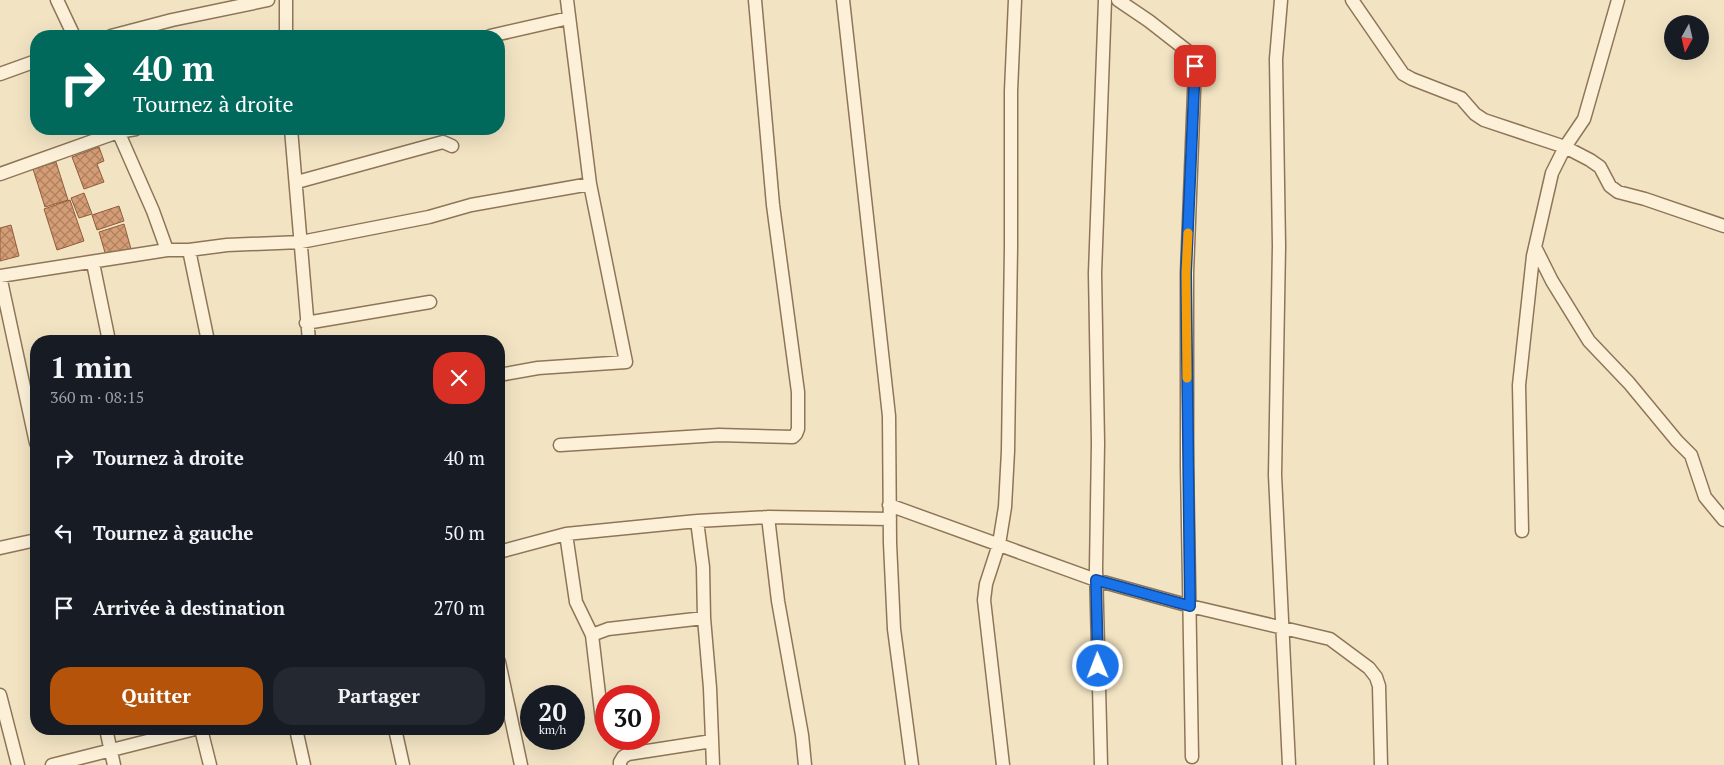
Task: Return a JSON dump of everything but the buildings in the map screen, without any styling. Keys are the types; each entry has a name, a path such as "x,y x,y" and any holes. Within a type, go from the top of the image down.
{"street":[{"path":"56,0 71,30"},
{"path":"134,30 268,0"},
{"path":"286,0 286,30"},
{"path":"505,374 538,368 626,362 590,184 567,0"},
{"path":"560,445 719,435 793,437 796,434 798,429 798,392 773,205 755,0"},
{"path":"843,0 889,416 894,629 912,765"},
{"path":"1003,765 984,600 986,584 999,544 1005,507 1008,451 1011,91 1016,0"},
{"path":"1101,765 1096,580 1098,443 1096,273 1105,0"},
{"path":"1118,0 1190,53 1195,66 1186,273 1192,757"},
{"path":"1281,0 1276,59 1279,246 1275,475 1289,765"},
{"path":"1352,0 1403,74 1462,98 1475,114 1484,120 1565,147 1600,167 1610,186 1618,192 1645,199 1724,226"},
{"path":"1522,531 1519,385 1535,247 1552,174 1565,147 1584,119 1618,0"},
{"path":"505,33 569,18"},
{"path":"0,74 30,63"},
{"path":"0,174 105,135"},
{"path":"120,135 153,211 167,250"},
{"path":"292,135 308,335"},
{"path":"297,182 443,142 452,146"},
{"path":"30,416 0,276 167,250 301,242 429,217 471,205 590,184"},
{"path":"1535,247 1552,281 1589,341 1691,455 1705,497 1724,520"},
{"path":"189,250 207,335"},
{"path":"93,263 108,335"},
{"path":"306,323 430,302"},
{"path":"890,504 1096,580 1190,606 1330,639 1369,668 1376,677 1379,686 1381,765"},
{"path":"505,550 566,534 697,521 768,517 890,519"},
{"path":"768,517 778,601 802,735 805,765"},
{"path":"697,521 704,567 704,618 714,765"},
{"path":"566,534 576,602 592,635 598,685"},
{"path":"0,548 30,541"},
{"path":"592,635 608,629 704,618"},
{"path":"505,690 521,765"},
{"path":"0,695 18,765"},
{"path":"107,735 114,765"},
{"path":"52,765 172,735"},
{"path":"202,735 210,765"},
{"path":"297,735 304,765"},
{"path":"396,735 403,765"},
{"path":"620,765 623,757 628,754 712,741"}],"slow traffic":[{"path":"1187,378 1186,273 1188,233"}],"route":[{"path":"1098,666 1096,580 1190,606 1186,273 1195,66"}]}
